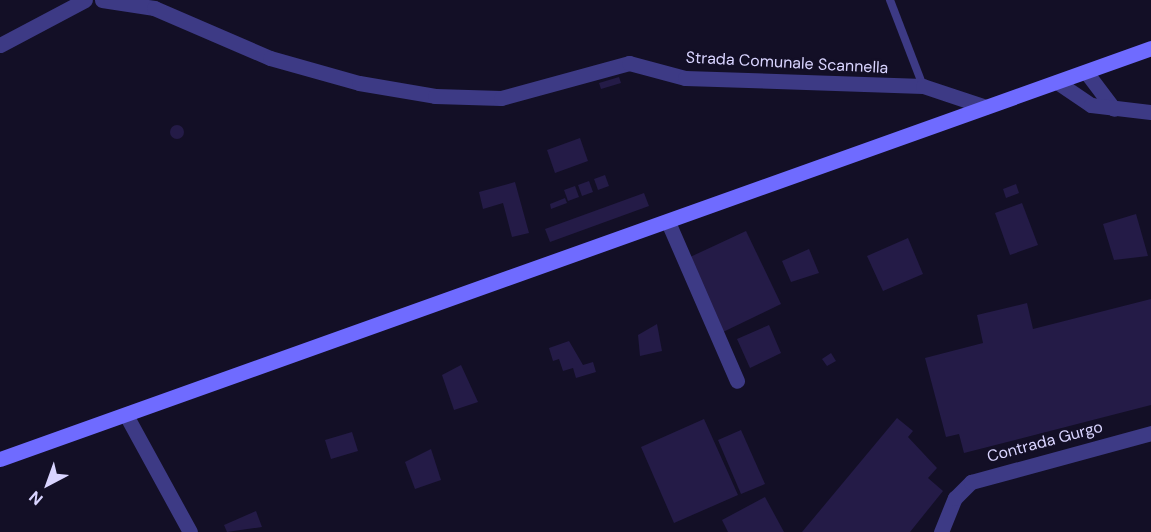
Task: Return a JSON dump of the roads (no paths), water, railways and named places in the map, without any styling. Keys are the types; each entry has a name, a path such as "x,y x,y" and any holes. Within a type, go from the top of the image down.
{"main road":[{"path":"0,459 1151,48"}],"street":[{"path":"0,45 85,0"},
{"name":"Strada Comunale Scannella","path":"102,0 154,8 294,65 435,96 501,98 629,63 685,78 923,86 986,107"},
{"path":"1086,72 1114,110"},
{"path":"1057,82 1078,100 1114,110 1151,112"},
{"path":"668,222 737,381"},
{"path":"126,415 190,532"},
{"name":"Contrada Gurgo","path":"941,532 955,498 971,482 1151,433"}],"lane":[{"path":"890,0 923,86"}]}
